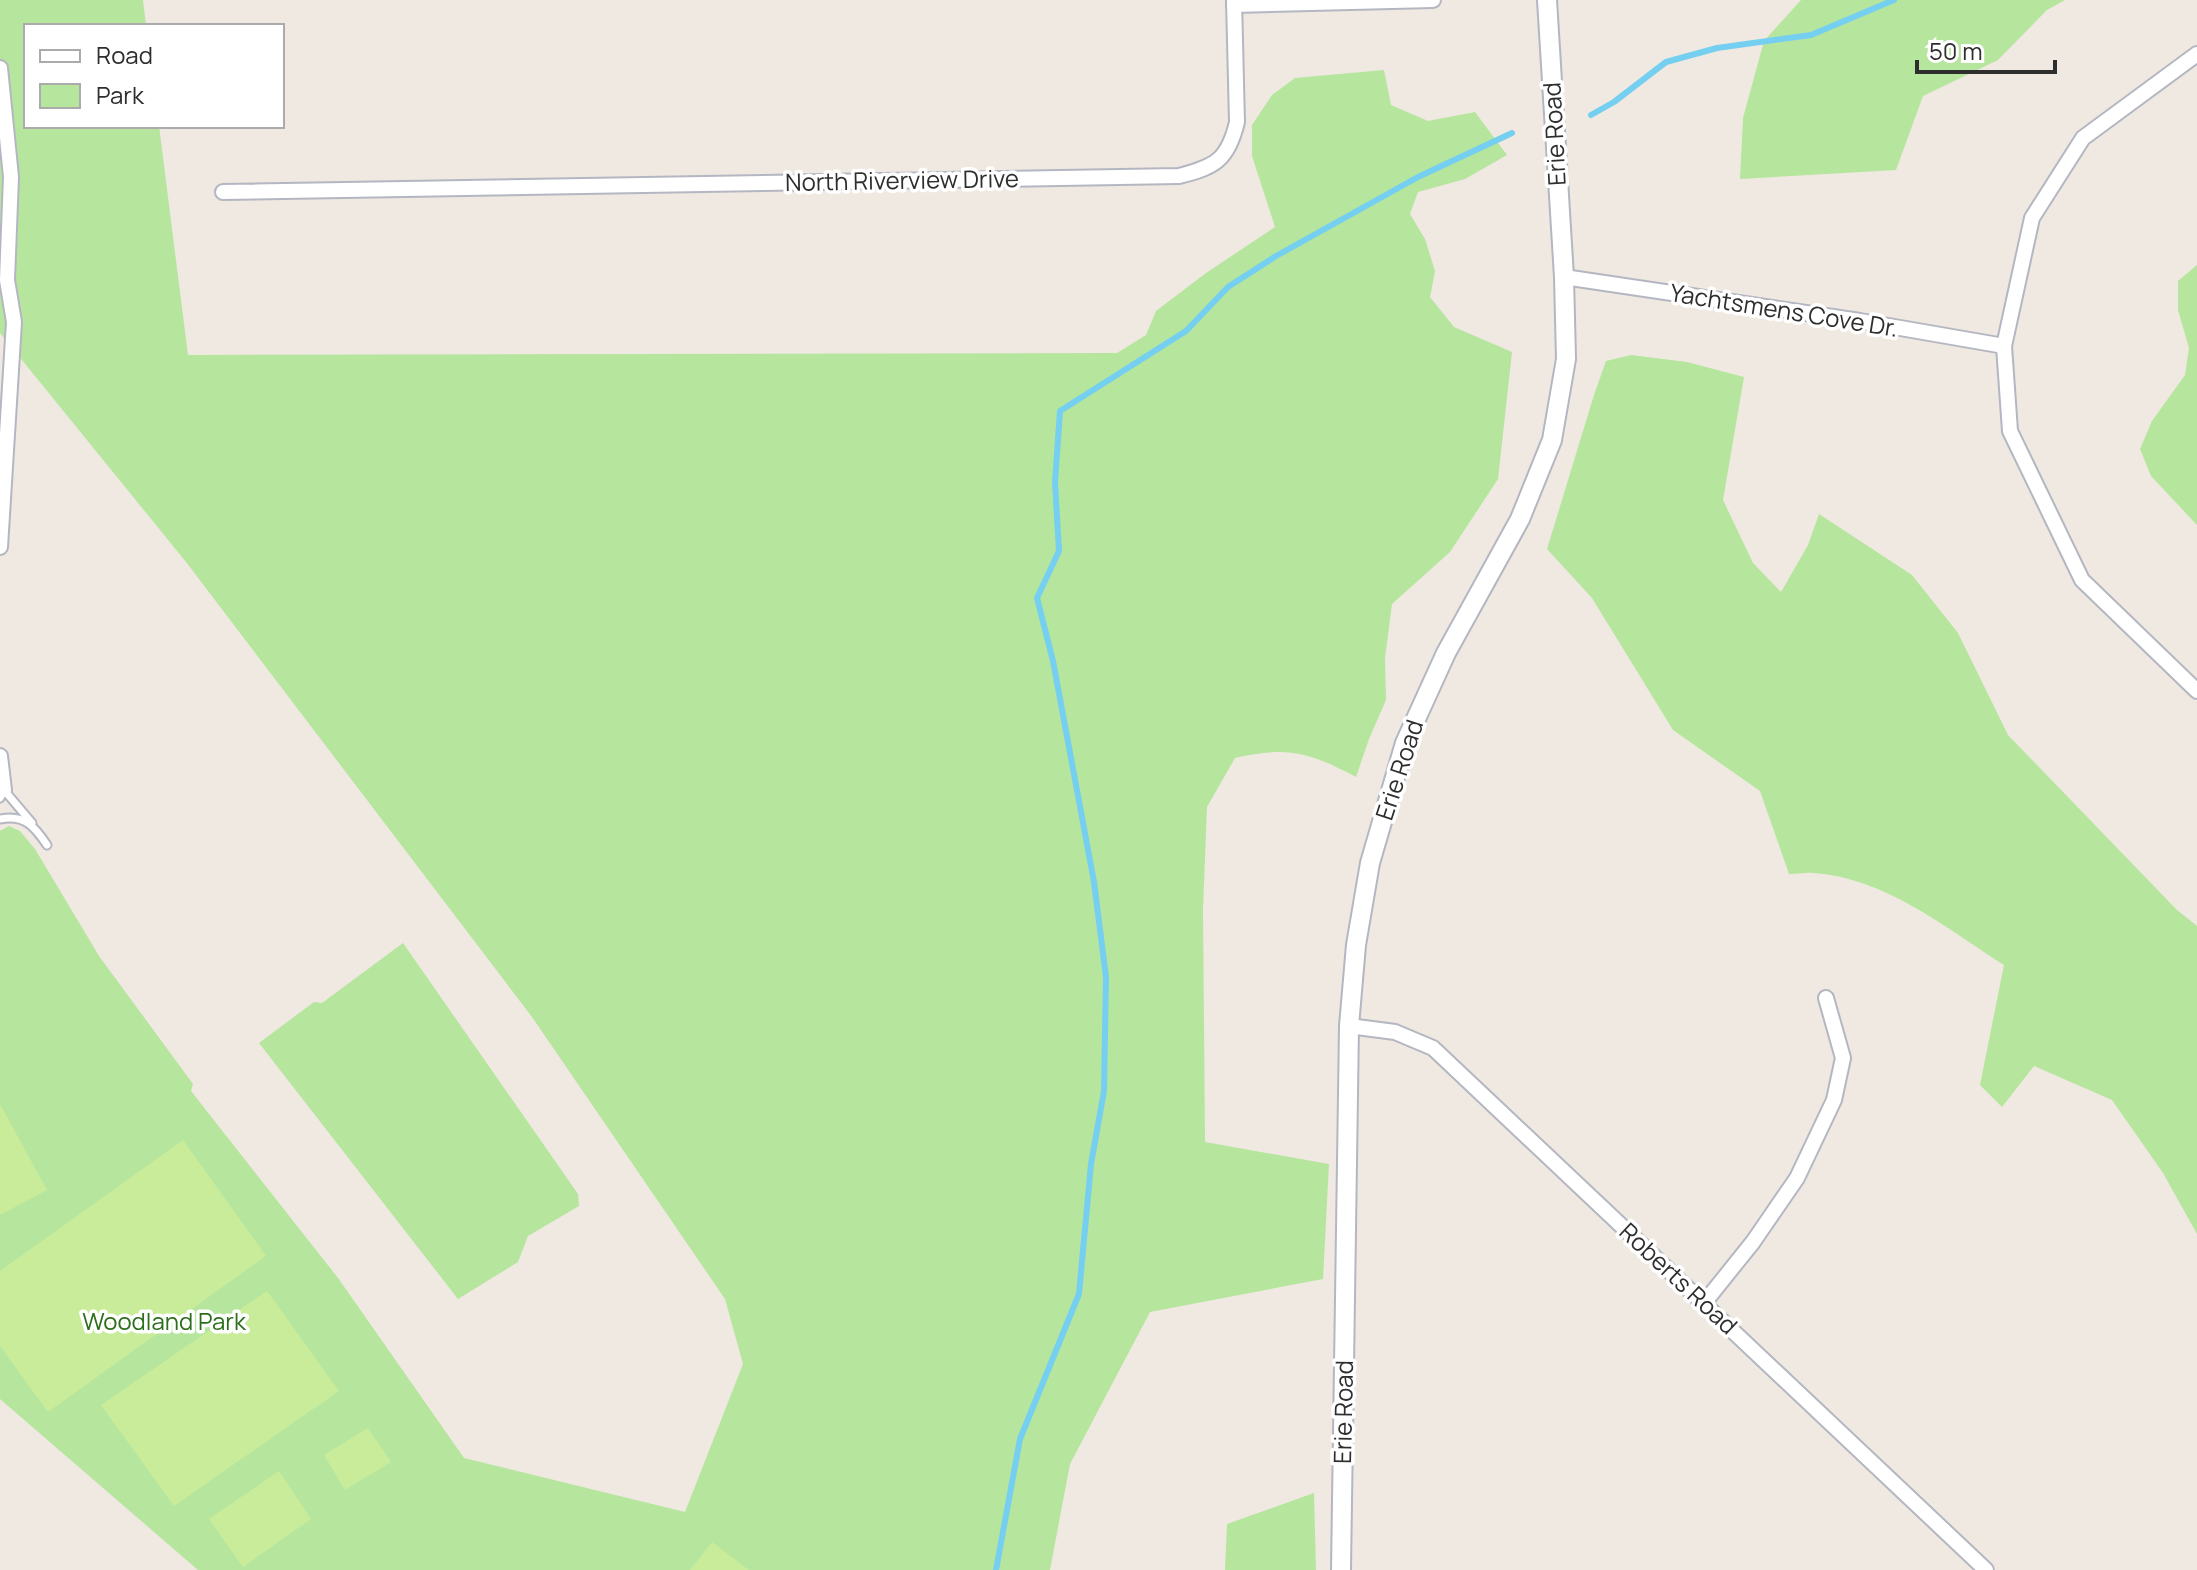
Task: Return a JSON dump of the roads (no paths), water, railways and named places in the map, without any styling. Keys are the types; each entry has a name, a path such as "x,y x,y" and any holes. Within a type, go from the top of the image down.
{"street":[{"name":"North Riverview Drive","path":"223,192 1179,176 1203,169 1221,157 1232,141 1237,122 1234,2 1433,0"},
{"name":"Erie Road","path":"1341,1570 1349,1026 1356,945 1370,863 1405,743 1446,653 1520,519 1552,440 1566,359 1547,0"},
{"path":"2197,54 2083,138 2032,218 2004,346 2010,431 2082,580 2197,691"},
{"path":"0,68 11,177 7,280 14,322 0,547"},
{"name":"Yachtsmens Cove Dr.","path":"1564,277 2004,346"},
{"path":"0,756 2,794"},
{"path":"1704,1303 1753,1242 1797,1178 1834,1100 1843,1058 1826,998"},
{"name":"Roberts Road","path":"1349,1026 1395,1032 1433,1048 1986,1570"}],"lane":[{"path":"2,794 33,824 47,845"},
{"path":"0,819 8,817 33,824"}],"waterway":[{"path":"1591,115 1614,102 1666,62 1717,48 1811,35 1894,0"},
{"path":"996,1570 1020,1439 1079,1294 1091,1164 1104,1091 1106,977 1094,882 1053,661 1037,598 1059,551 1055,482 1060,411 1186,331 1228,287 1276,256 1418,177 1512,133"}],"park label":[{"name":"Woodland Park","path":"164,1322"}]}
